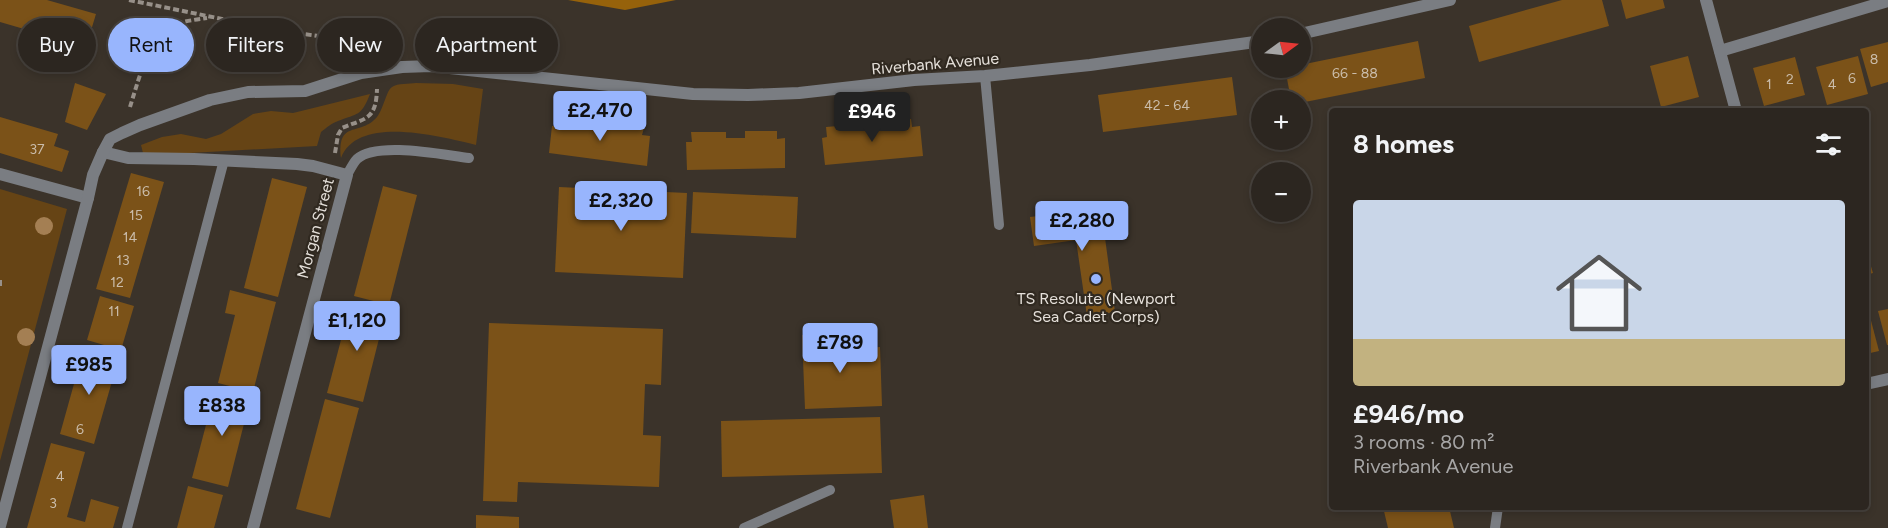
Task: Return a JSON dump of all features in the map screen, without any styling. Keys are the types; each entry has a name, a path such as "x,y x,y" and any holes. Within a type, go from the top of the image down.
{"street":[{"path":"1311,32 1450,0"},
{"path":"1706,0 1735,108"},
{"path":"1720,51 1888,1"},
{"name":"Riverbank Avenue","path":"403,67 431,66 693,94 748,96 1090,65 1251,43"},
{"name":"Riverbank Avenue","path":"0,526 93,175 110,140 122,133 210,100 248,92 305,91 368,72"},
{"name":"Morgan Street","path":"103,152 128,158 297,164 340,173 253,528"},
{"path":"0,174 88,198"},
{"path":"1869,383 1888,379"}],"lane":[{"path":"985,76 999,225"},
{"path":"340,173 367,153 381,151 394,150 469,158"},
{"path":"127,528 224,160"},
{"path":"744,528 830,490"},
{"path":"1495,528 1498,510"}],"path":[{"path":"129,0 281,32 317,37"},
{"path":"122,133 139,78 152,47 162,32 173,25 211,17"},
{"path":"340,173 335,146 342,128 368,118 372,113 377,90 374,72"},
{"path":"0,280 0,287"}],"shaded area":[{"path":"568,0 676,0 625,10"},
{"path":"416,83 453,84 483,89 476,145 423,134 382,132 364,136 350,144 341,158 341,146 346,133 370,123 377,117 392,87"},
{"path":"370,94 361,111 334,123 321,132 317,146 190,153 143,153 141,145 162,137 181,134 206,139 221,134 253,114 271,111 293,113"},
{"path":"0,189 67,209 0,461"}],"building":[{"path":"0,0 47,0 96,14 95,18 18,18 18,27 0,22"},
{"path":"1562,0 1602,0 1609,26 1479,62 1469,26"},
{"path":"1621,0 1663,0 1665,8 1626,19"},
{"path":"1418,41 1425,78 1311,101 1311,90 1289,90 1287,78 1311,78 1311,63"},
{"path":"1888,42 1888,82 1871,87 1860,49"},
{"path":"1688,56 1699,97 1661,107 1650,66"},
{"path":"1858,56 1868,94 1827,105 1816,67"},
{"path":"1795,57 1805,95 1764,106 1753,68"},
{"path":"1232,77 1237,115 1103,132 1098,95"},
{"path":"75,83 106,94 87,130 65,122"},
{"path":"559,116 593,121 592,128 611,130 611,123 644,128 642,135 650,136 647,166 549,153 552,126 558,126"},
{"path":"0,117 58,134 54,146 69,151 62,172 0,153"},
{"path":"911,119 912,127 920,126 923,156 825,165 822,138 827,137 826,127 861,124 862,131 880,129 879,122"},
{"path":"745,131 777,131 777,139 785,138 785,168 687,170 686,142 692,142 691,132 726,132 726,138 745,138"},
{"path":"131,173 164,182 130,298 96,289"},
{"path":"272,178 307,187 278,297 244,288"},
{"path":"383,186 417,195 389,305 354,296"},
{"path":"559,187 687,193 683,278 555,272"},
{"path":"693,192 798,197 796,238 691,233"},
{"name":"TS Resolute (Newport Sea Cadet Corps)","path":"1101,208 1115,312 1087,316 1076,240 1034,246 1030,217"},
{"path":"1869,260 1873,273 1869,274"},
{"path":"230,290 276,302 253,392 218,383 235,315 225,313"},
{"path":"100,296 134,306 121,350 87,340"},
{"path":"351,302 386,311 363,402 327,393"},
{"path":"1888,309 1888,345 1887,345 1878,311"},
{"path":"1869,313 1879,351 1869,353"},
{"path":"489,323 663,329 661,385 645,384 643,435 661,436 659,487 518,482 517,502 483,501"},
{"path":"840,333 841,349 880,347 882,406 805,409 802,335"},
{"path":"84,348 119,357 94,444 60,434"},
{"path":"216,387 251,396 228,487 192,478"},
{"path":"325,399 359,408 330,518 296,509"},
{"path":"880,417 882,473 722,477 721,421"},
{"path":"51,443 85,452 67,517 85,522 91,499 119,507 113,528 27,528"},
{"path":"188,486 223,495 214,528 177,528"},
{"path":"924,495 928,528 894,528 890,500"},
{"path":"1384,510 1450,510 1454,528 1388,528"},
{"path":"476,515 519,517 519,528 476,528"}],"place":[{"name":"TS Resolute (Newport Sea Cadet Corps)","path":"1096,279"}]}
